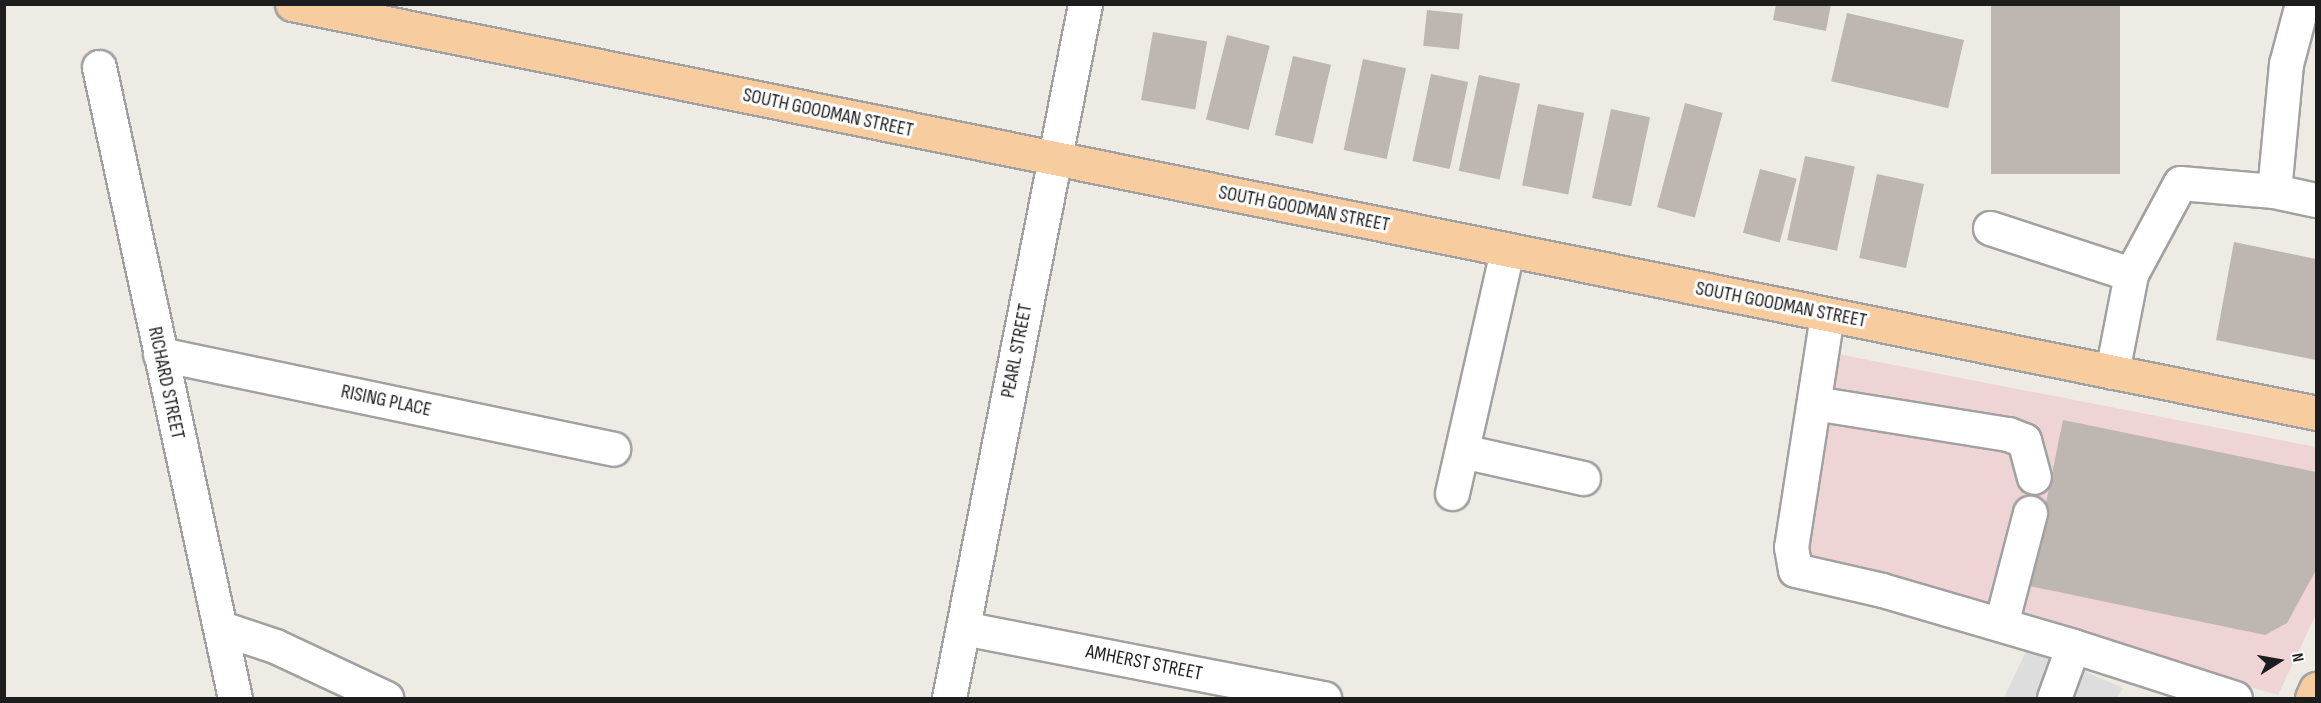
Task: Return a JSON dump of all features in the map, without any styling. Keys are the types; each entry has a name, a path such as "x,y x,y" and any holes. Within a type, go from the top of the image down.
{"main road":[{"name":"SOUTH GOODMAN STREET","path":"292,4 2316,412"},
{"path":"2312,699 2316,689"}],"street":[{"name":"PEARL STREET","path":"949,699 1085,4"},
{"path":"2274,191 2286,64 2302,4"},
{"name":"RICHARD STREET","path":"99,67 235,699"},
{"path":"2112,372 2131,274 2180,183 2274,191 2316,200"},
{"path":"1990,228 2131,274"},
{"path":"1452,493 1507,250"},
{"path":"1827,315 1791,547 1795,570 2001,624 2235,699"},
{"name":"RISING PLACE","path":"160,354 613,448"},
{"path":"1814,402 2008,434 2024,440 2034,477"},
{"path":"1462,452 1583,478"},
{"path":"2001,624 2030,513"},
{"path":"221,628 275,646 386,699"},
{"name":"AMHERST STREET","path":"963,628 1324,699"},
{"path":"2054,699 2073,646"}],"shaded area":[{"path":"1832,353 2316,447 2316,614 2278,695 1801,559"},
{"path":"2028,647 2123,688 2117,698 2004,698"}],"building":[{"path":"1776,4 1831,4 1826,31 1773,20"},
{"path":"1991,4 2120,4 2120,174 1991,174"},
{"path":"1427,10 1463,14 1459,50 1423,46"},
{"path":"1847,13 1964,40 1948,108 1831,81"},
{"path":"1153,32 1207,42 1195,110 1141,100"},
{"path":"1227,35 1270,46 1249,130 1206,119"},
{"path":"1293,56 1331,65 1313,144 1275,135"},
{"path":"1363,59 1406,68 1387,159 1344,150"},
{"path":"1431,74 1468,82 1450,169 1412,161"},
{"path":"1479,75 1520,84 1500,180 1459,171"},
{"path":"1685,103 1723,113 1695,217 1657,207"},
{"path":"1538,104 1584,113 1568,194 1522,185"},
{"path":"1611,109 1650,117 1631,206 1592,198"},
{"path":"1805,156 1855,167 1837,251 1787,240"},
{"path":"1760,169 1797,179 1780,243 1743,233"},
{"path":"1877,174 1924,184 1906,268 1859,258"},
{"path":"2234,242 2316,259 2316,360 2216,340"},
{"path":"2063,420 2316,472 2316,570 2287,623 2265,635 2029,586"}]}
